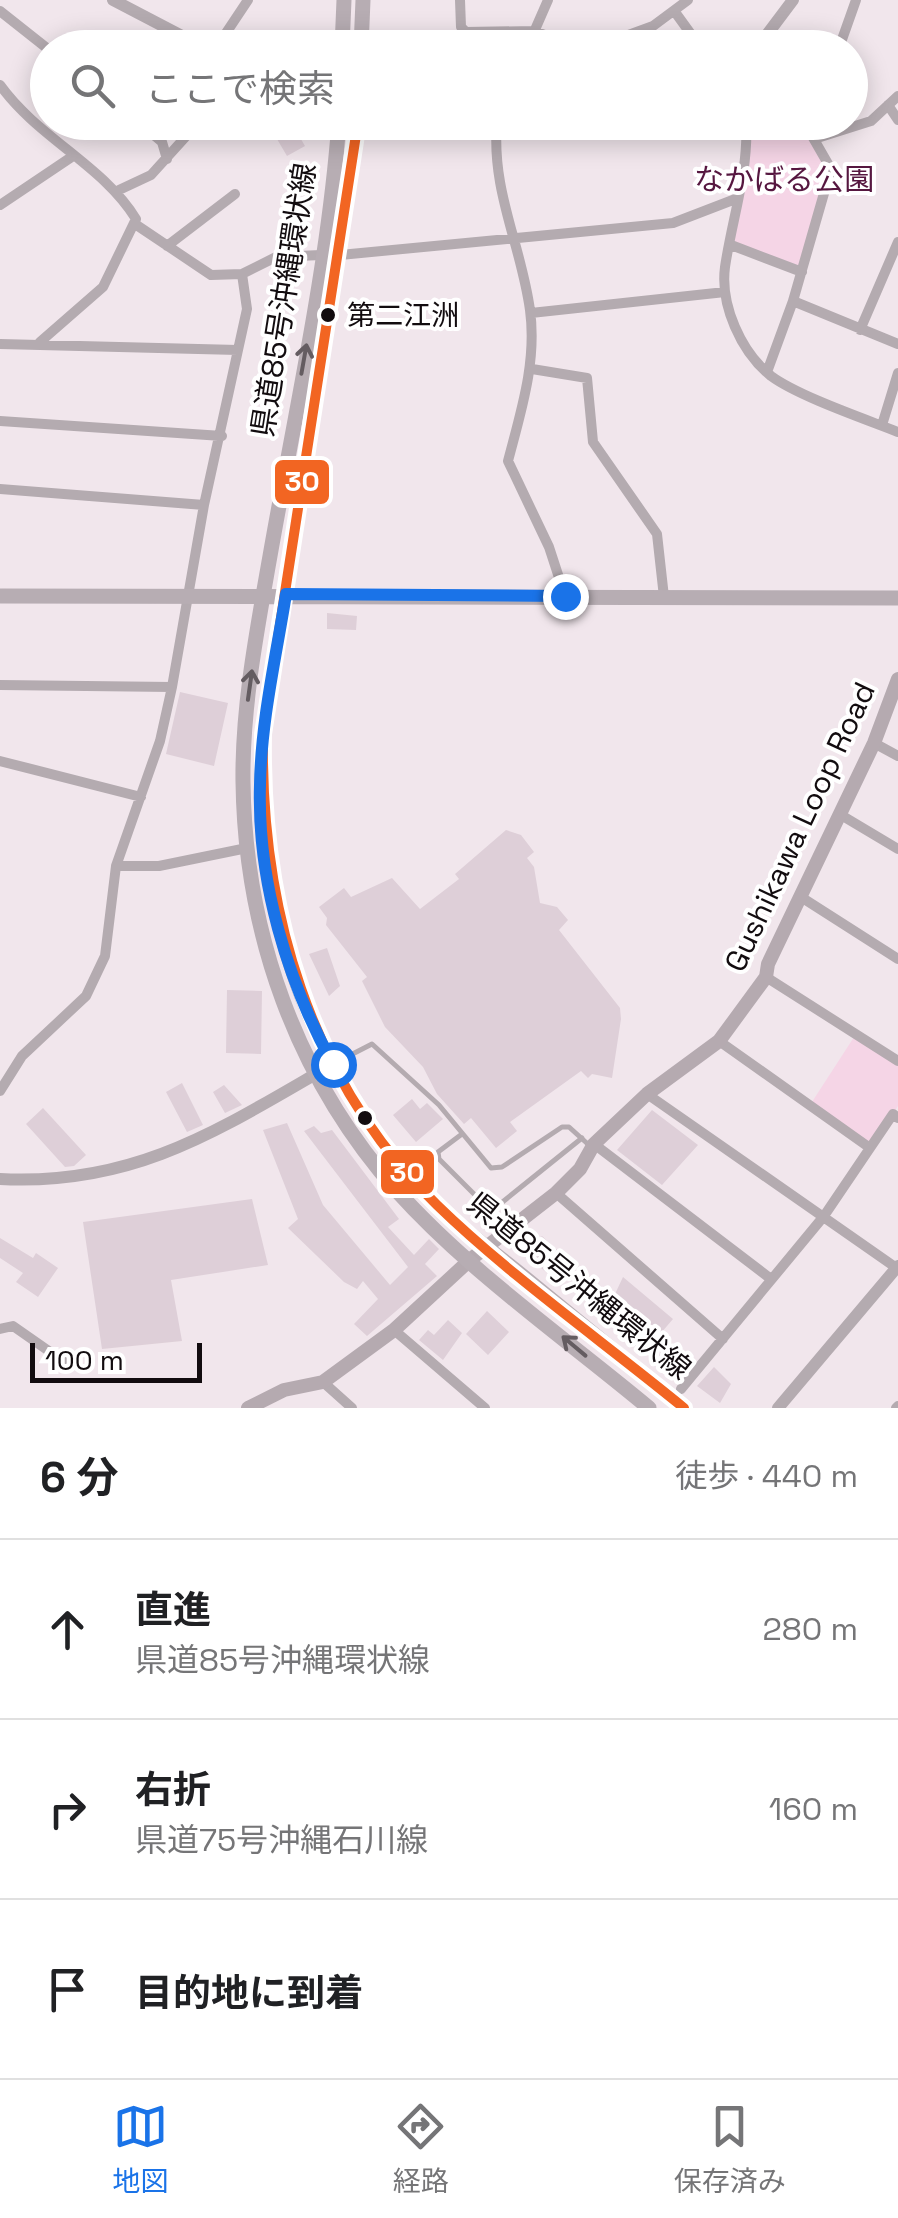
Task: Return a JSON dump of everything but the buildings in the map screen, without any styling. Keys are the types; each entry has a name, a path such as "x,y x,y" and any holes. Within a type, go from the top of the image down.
{"main road":[{"path":"343,30 344,0"},
{"path":"362,30 363,0"},
{"name":"県道85号沖縄環状線","path":"337,140 322,256 244,731 246,848 269,965 315,1074 396,1189 471,1260 649,1408"},
{"name":"県道85号沖縄環状線","path":"356,140 264,734 260,786 263,850 288,961 333,1064 388,1150 428,1196 684,1408"},
{"path":"0,596 898,598"},
{"name":"Gushikawa Loop Road","path":"248,1408 284,1390 324,1382 394,1330 471,1260 556,1193 580,1169 589,1143 718,1041 766,978 768,964 874,744 898,683"}],"street":[{"path":"113,0 170,30"},
{"path":"228,30 248,0"},
{"path":"460,0 464,30"},
{"path":"534,30 548,0"},
{"path":"642,30 688,0"},
{"path":"770,30 793,0"},
{"path":"845,30 856,0"},
{"path":"0,11 30,35"},
{"path":"675,12 688,30"},
{"path":"2,90 30,116"},
{"path":"868,122 898,96"},
{"path":"888,105 898,120"},
{"path":"40,342 103,287 136,219 118,190 56,140"},
{"path":"160,140 167,159"},
{"path":"118,190 152,175 183,140"},
{"path":"497,140 496,176 531,313 532,369 508,461 549,546 565,596"},
{"path":"744,140 725,292 740,336 767,372 898,432"},
{"path":"767,372 793,301 831,169 815,140"},
{"path":"0,205 73,156"},
{"path":"166,246 235,194"},
{"path":"340,255 673,223 738,198"},
{"path":"134,224 210,276 242,274 276,257 322,256"},
{"path":"860,330 898,242"},
{"path":"730,245 802,272"},
{"path":"0,1091 22,1056 86,996 105,956 116,866 141,798 172,687 204,505 247,308 242,274"},
{"path":"531,313 725,292"},
{"path":"793,301 898,344"},
{"path":"0,344 40,342 238,350"},
{"path":"532,369 587,378 593,442 657,534 664,597"},
{"path":"882,425 898,373"},
{"path":"0,420 222,436"},
{"path":"0,489 204,505"},
{"path":"0,686 172,687"},
{"path":"874,744 898,756"},
{"path":"0,760 141,798"},
{"path":"841,815 898,849"},
{"path":"116,866 160,866 246,848"},
{"path":"801,898 898,959"},
{"path":"766,978 898,1060"},
{"path":"718,1041 870,1148"},
{"path":"0,1179 85,1178 140,1164 202,1138 333,1064"},
{"path":"647,1094 898,1268 778,1408"},
{"path":"681,1390 824,1216 896,1112"},
{"path":"589,1143 771,1280"},
{"path":"556,1193 723,1339"},
{"path":"0,1330 13,1326 66,1363"},
{"path":"394,1330 485,1408"},
{"path":"324,1382 352,1408"}],"lane":[{"path":"333,1064 372,1044 439,1105 490,1168 502,1167 562,1126 569,1126 589,1143 500,1204 488,1208 439,1159 438,1152 462,1134"}],"green space":[{"name":"なかばる公園","path":"744,140 814,140 831,169 802,272 731,245"},
{"path":"856,1034 898,1061 898,1106 870,1148 810,1105"}],"transit line":[{"name":"30","path":"355,140 263,734 264,799 283,927 301,988 325,1047 355,1104 393,1156 437,1205 495,1258 684,1408"}],"place":[{"name":"第二江洲","path":"328,315"}],"route":[{"path":"333,1064 302,1001 288,961 263,850 260,786 264,734 286,594 565,596"}]}
